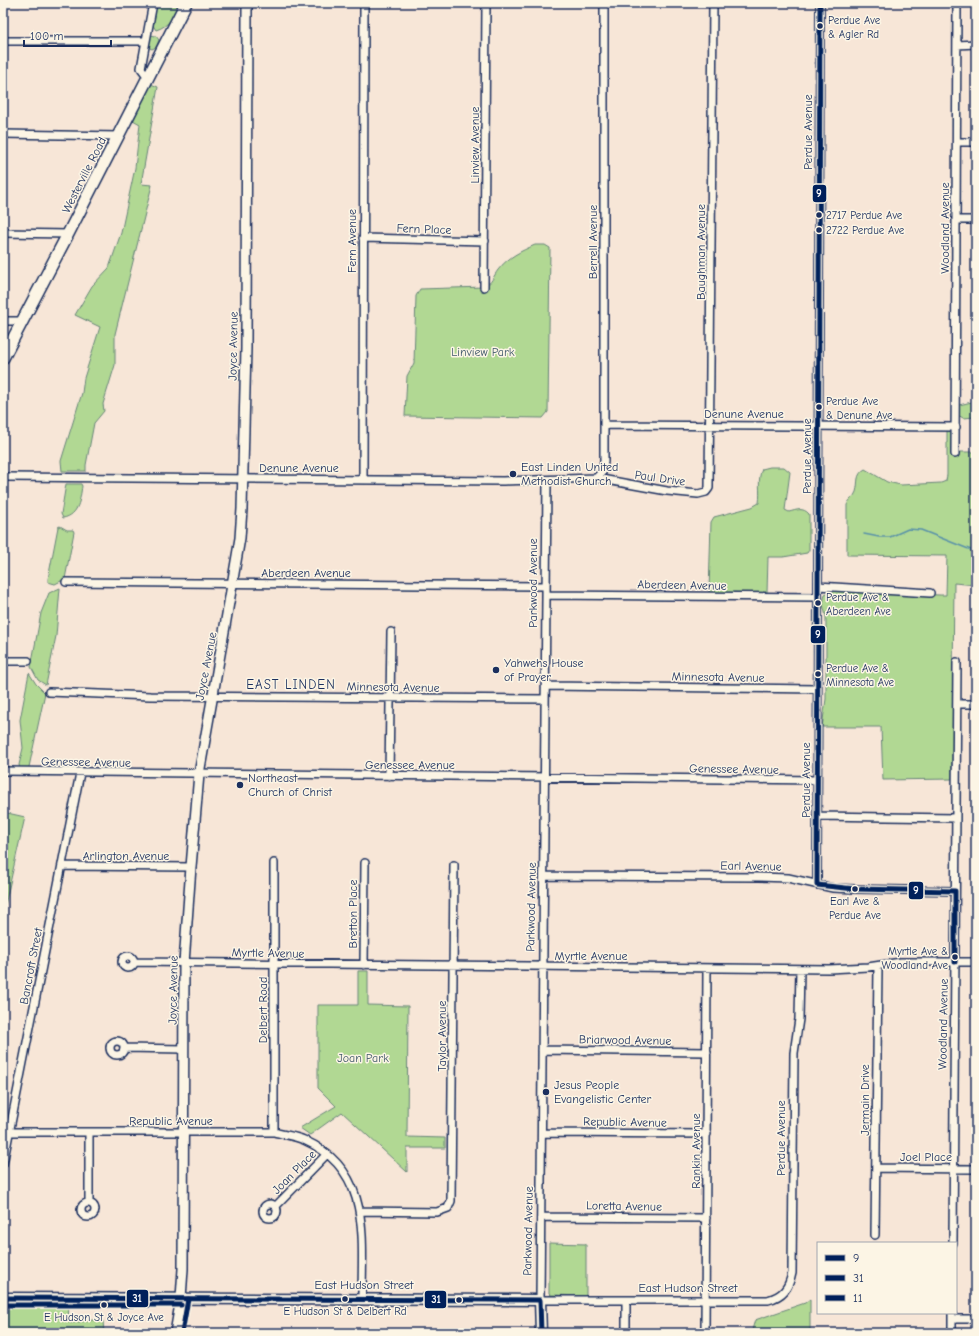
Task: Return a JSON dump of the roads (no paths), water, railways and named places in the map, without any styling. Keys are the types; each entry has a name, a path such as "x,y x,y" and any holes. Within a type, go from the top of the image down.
{"main road":[{"name":"Westerville Road","path":"3,358 68,234 147,76 186,3"},
{"name":"East Hudson Street","path":"3,1298 362,1298 540,1300"},
{"name":"Parkwood Avenue","path":"540,1300 541,1333"}],"street":[{"path":"147,76 141,68 153,3"},
{"name":"Joyce Avenue","path":"174,1333 181,1298 183,1269 184,963 191,867 199,774 240,538 246,348 247,3"},
{"name":"Fern Avenue","path":"363,480 364,3"},
{"name":"Linview Avenue","path":"484,287 486,3"},
{"name":"Berrell Avenue","path":"596,478 602,471 604,461 604,3"},
{"name":"Baughman Avenue","path":"698,494 706,492 709,488 713,3"},
{"name":"Perdue Avenue","path":"817,885 820,3"},
{"name":"Woodland Avenue","path":"955,454 957,3"},
{"path":"3,41 146,41"},
{"path":"957,45 976,44"},
{"path":"3,134 118,136"},
{"path":"957,142 976,142"},
{"path":"956,220 976,220"},
{"path":"3,233 68,234"},
{"name":"Fern Place","path":"363,238 485,241"},
{"path":"3,321 23,321"},
{"name":"Denune Avenue","path":"604,425 956,427"},
{"name":"Denune Avenue","path":"3,477 547,481 596,478"},
{"name":"Paul Drive","path":"596,478 667,491 698,494"},
{"name":"Parkwood Avenue","path":"540,1300 545,876 547,481"},
{"name":"Aberdeen Avenue","path":"66,582 546,586"},
{"path":"818,586 930,593"},
{"name":"Aberdeen Avenue","path":"546,595 818,597"},
{"path":"389,776 391,632"},
{"path":"3,661 28,661"},
{"name":"Woodland Avenue","path":"953,1242 957,662"},
{"name":"Minnesota Avenue","path":"546,686 817,689"},
{"name":"Minnesota Avenue","path":"49,692 150,696 545,699"},
{"path":"957,704 976,704"},
{"name":"Genessee Avenue","path":"3,772 817,780"},
{"name":"Bancroft Street","path":"3,1164 80,773"},
{"path":"817,816 955,818"},
{"name":"Delbert Road","path":"274,863 274,1132"},
{"name":"Bretton Place","path":"364,965 365,863"},
{"name":"Taylor Avenue","path":"361,1211 437,1212 448,1208 452,1194 454,865"},
{"name":"Arlington Avenue","path":"62,866 191,867"},
{"name":"Earl Avenue","path":"545,876 788,878 817,885 855,889 955,891"},
{"name":"Myrtle Avenue","path":"134,962 800,969 878,966 901,962 976,962"},
{"name":"Jermain Drive","path":"875,1235 878,966"},
{"name":"Rankin Avenue","path":"705,1333 707,968"},
{"name":"Perdue Avenue","path":"773,1299 782,1295 787,1288 792,1273 794,1053 799,1019 800,969"},
{"path":"124,1048 184,1049"},
{"name":"Briarwood Avenue","path":"542,1050 707,1052"},
{"name":"Republic Avenue","path":"10,1132 274,1132 303,1139 327,1154"},
{"path":"89,1132 89,1203"},
{"name":"Republic Avenue","path":"542,1133 707,1134"},
{"path":"327,1154 352,1183 361,1211 362,1298"},
{"name":"Joan Place","path":"276,1206 327,1154"},
{"name":"Joel Place","path":"876,1168 976,1168"},
{"name":"Loretta Avenue","path":"541,1217 706,1218"},
{"name":"East Hudson Street","path":"540,1300 706,1301 773,1299"},
{"path":"626,1301 626,1333"},
{"path":"952,1333 952,1316 976,1319"}],"waterway":[{"path":"864,534 879,537 890,537 908,529 921,530 976,552"}],"place":[{"name":"Perdue Ave & Agler Rd","path":"820,26"},
{"name":"2717 Perdue Ave","path":"819,215"},
{"name":"2722 Perdue Ave","path":"819,230"},
{"name":"Perdue Ave & Denune Ave","path":"819,407"},
{"name":"East Linden United Methodist Church","path":"513,474"},
{"name":"Perdue Ave & Aberdeen Ave","path":"818,603"},
{"name":"Yahwehs House of Prayer","path":"496,670"},
{"name":"Perdue Ave & Minnesota Ave","path":"818,674"},
{"name":"Northeast Church of Christ","path":"240,785"},
{"name":"Earl Ave & Perdue Ave","path":"855,889"},
{"name":"Myrtle Ave & Woodland Ave","path":"955,957"},
{"name":"Jesus People Evangelistic Center","path":"546,1092"},
{"name":"E Hudson St & Delbert Rd","path":"345,1299"},
{"name":"E Hudson St & Joyce Ave","path":"104,1305"}],"district":[{"name":"EAST LINDEN","path":"291,684"}],"park label":[{"name":"Linview Park","path":"483,352"},
{"name":"Joan Park","path":"363,1058"}]}
